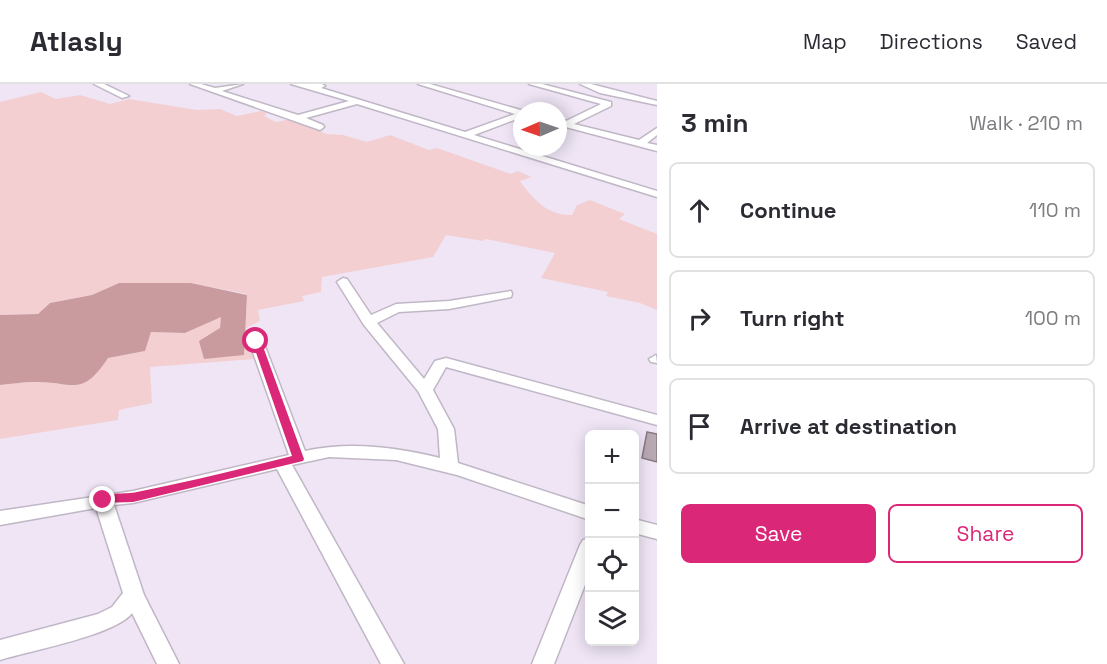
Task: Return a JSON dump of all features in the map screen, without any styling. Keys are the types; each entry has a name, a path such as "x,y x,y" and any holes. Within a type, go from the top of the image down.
{"street":[{"path":"98,84 125,96"},
{"path":"194,84 320,127"},
{"path":"213,90 239,84"},
{"path":"295,84 360,101 657,194"},
{"path":"313,88 329,84"},
{"path":"422,84 513,111"},
{"path":"533,84 608,104 567,121"},
{"path":"584,84 603,91 657,103"},
{"path":"298,118 360,101"},
{"path":"466,135 513,117"},
{"path":"567,124 657,148"},
{"path":"641,143 657,131"},
{"path":"343,282 369,322 425,390 446,429 450,467"},
{"path":"369,322 396,308 449,305 506,294"},
{"path":"256,341 291,461 393,664"},
{"path":"425,390 440,364 446,362 657,420"},
{"path":"0,518 154,493 329,451 352,450 450,467 585,511"},
{"path":"103,500 134,595 168,664"},
{"path":"639,527 657,532"},
{"path":"543,664 585,558"},
{"path":"0,651 103,622 120,613 134,595"}],"shaded area":[{"path":"41,92 56,99 80,95 110,104 129,99 197,110 220,109 237,116 261,111 267,113 264,116 276,122 291,119 327,134 343,135 367,142 390,135 429,150 437,148 511,174 518,171 531,177 520,181 542,206 549,210 572,215 577,205 590,200 625,214 619,219 657,234 657,310 640,303 606,296 608,292 541,278 555,253 486,239 483,241 446,235 433,257 322,277 321,292 302,296 304,301 258,310 260,321 246,328 254,359 150,367 152,403 119,410 118,420 0,439 0,385 30,382 67,385 83,383 98,371 107,358 145,351 151,332 185,333 222,316 220,328 246,316 247,294 191,283 119,283 92,295 50,303 38,314 0,315 0,102"},
{"path":"119,283 191,283 247,295 244,355 204,359 199,341 220,328 221,317 185,333 151,332 145,351 108,358 91,379 83,383 67,385 30,382 0,385 0,315 38,314 50,303 92,295"}],"building":[{"path":"647,432 657,434 657,462 642,458"}],"route":[{"path":"103,500 185,487 299,459 256,341"}]}
